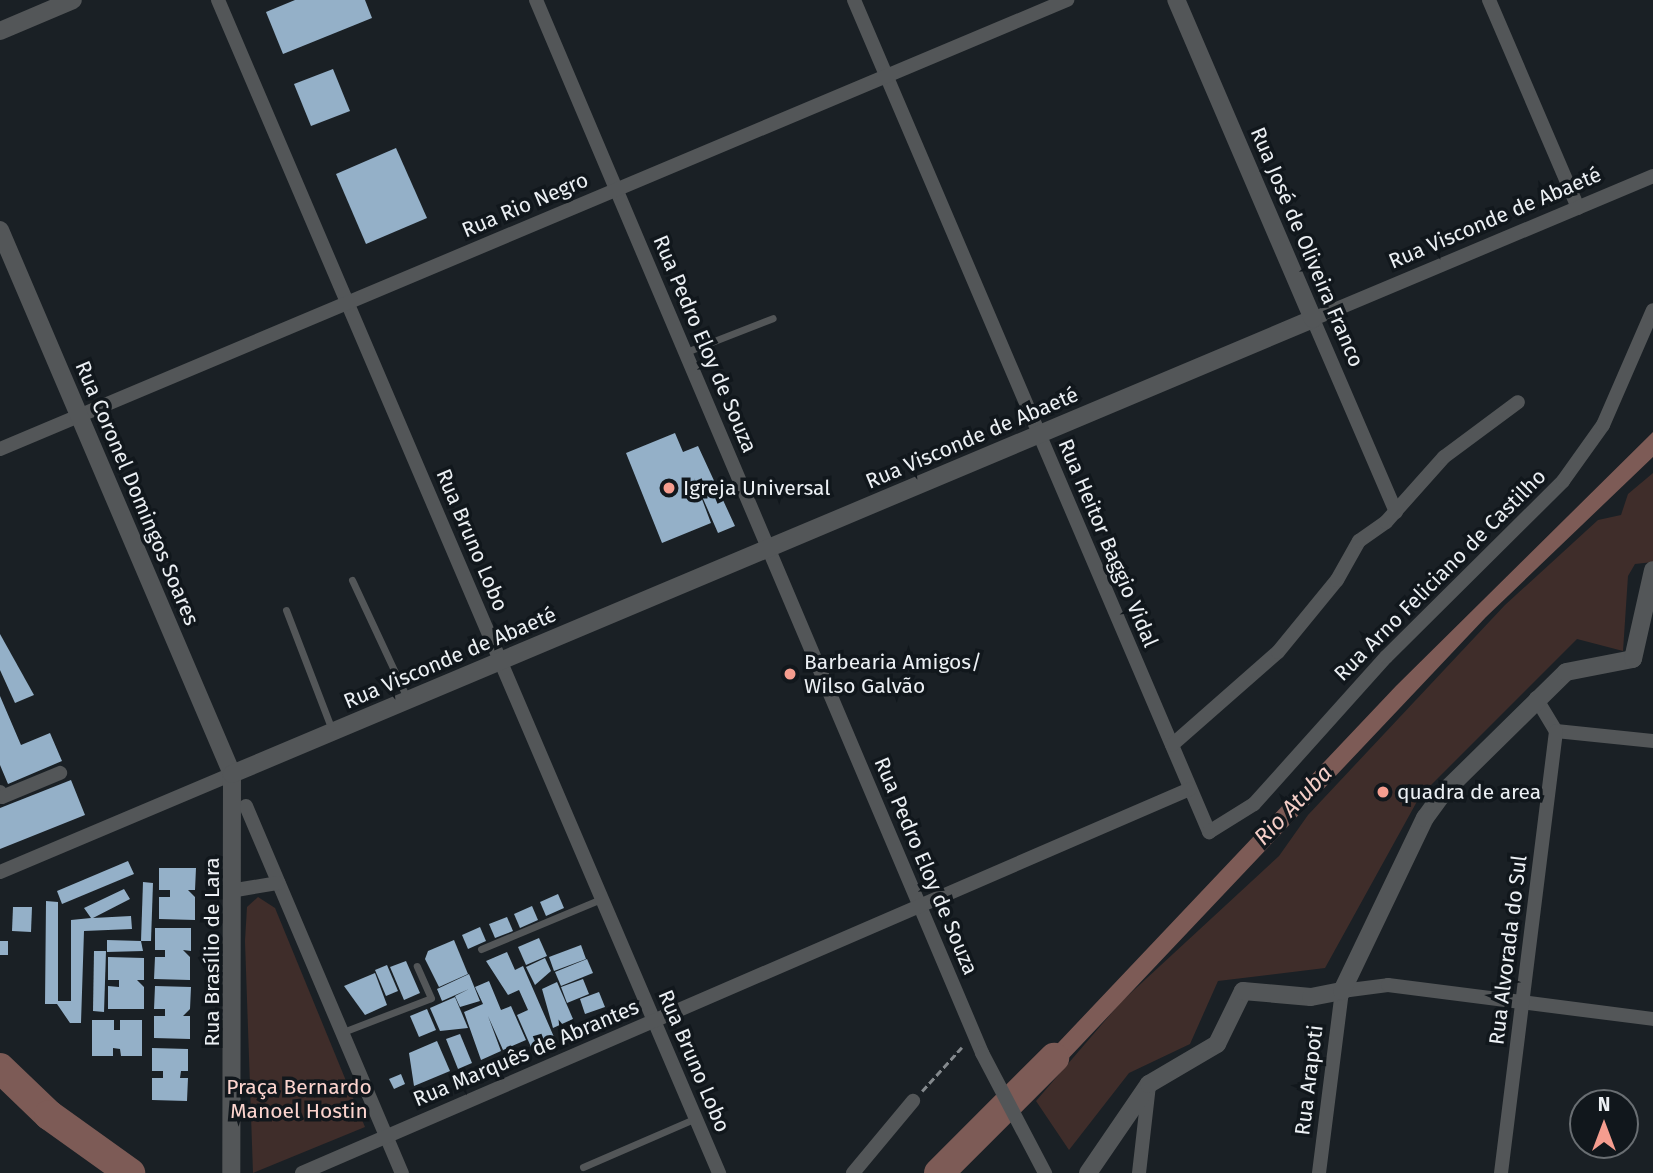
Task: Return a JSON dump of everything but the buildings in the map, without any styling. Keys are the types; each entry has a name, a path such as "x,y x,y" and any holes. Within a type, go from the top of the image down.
{"street":[{"path":"0,31 73,0"},
{"name":"Rua Bruno Lobo","path":"218,0 719,1173"},
{"name":"Rua Pedro Eloy de Souza","path":"536,0 982,1053 1045,1173"},
{"name":"Rua Heitor Baggio Vidal","path":"853,0 1209,832"},
{"name":"Rua Rio Negro","path":"0,449 1067,0"},
{"name":"Rua José de Oliveira Franco","path":"1176,0 1396,512"},
{"path":"1489,0 1578,208"},
{"name":"Rua Visconde de Abaeté","path":"0,872 1653,176"},
{"name":"Rua Coronel Domingos Soares","path":"0,230 232,774"},
{"name":"Rua Arno Feliciano de Castilho","path":"1209,832 1254,804 1386,657 1563,481 1603,425 1653,310"},
{"path":"1172,745 1254,677 1337,580 1354,547 1396,512 1444,457 1518,402"},
{"path":"1342,991 1425,818 1536,698 1566,672 1633,659 1653,569"},
{"path":"1536,698 1556,731 1653,741"},
{"name":"Rua Alvorada do Sul","path":"1501,1173 1556,731"},
{"path":"1,796 60,772"},
{"name":"Rua Brasílio de Lara","path":"231,1173 236,890 232,774"},
{"name":"Rua Marquês de Abrantes","path":"302,1173 1191,789"},
{"path":"246,806 402,1173"},
{"path":"236,890 278,883"},
{"path":"1088,1173 1149,1084 1206,1056 1243,991 1311,997 1388,985 1653,1019"},
{"name":"Rua Arapoti","path":"1319,1173 1342,991"},
{"path":"1139,1173 1149,1084"},
{"path":"853,1173 913,1101"}],"lane":[{"path":"685,352 773,318"},
{"path":"352,580 408,700"},
{"path":"286,610 333,732"},
{"path":"481,949 602,899"},
{"path":"342,1032 431,998 417,966"},
{"path":"583,1167 695,1118"}],"path":[{"path":"913,1101 974,1034"}],"green space":[{"path":"1653,473 1653,562 1635,564 1628,576 1623,651 1577,639 1420,796 1325,968 1218,981 1190,1044 1129,1073 1069,1150 1036,1101 1121,1002 1279,856 1308,815 1505,605 1598,520 1621,515 1628,494"},
{"name":"Praça Bernardo Manoel Hostin","path":"258,897 275,908 365,1127 253,1173 245,941 247,907"}],"water":[{"path":"1653,432 1653,457 1486,617 1029,1100 1023,1080 1396,686"}],"waterway":[{"name":"Rio Atuba","path":"939,1173 1054,1058"},
{"path":"0,1068 49,1115 130,1173"}],"place":[{"name":"Igreja Universal","path":"669,488"},
{"name":"Barbearia Amigos/ Wilso Galvão","path":"790,674"},
{"name":"quadra de area","path":"1383,792"}]}
